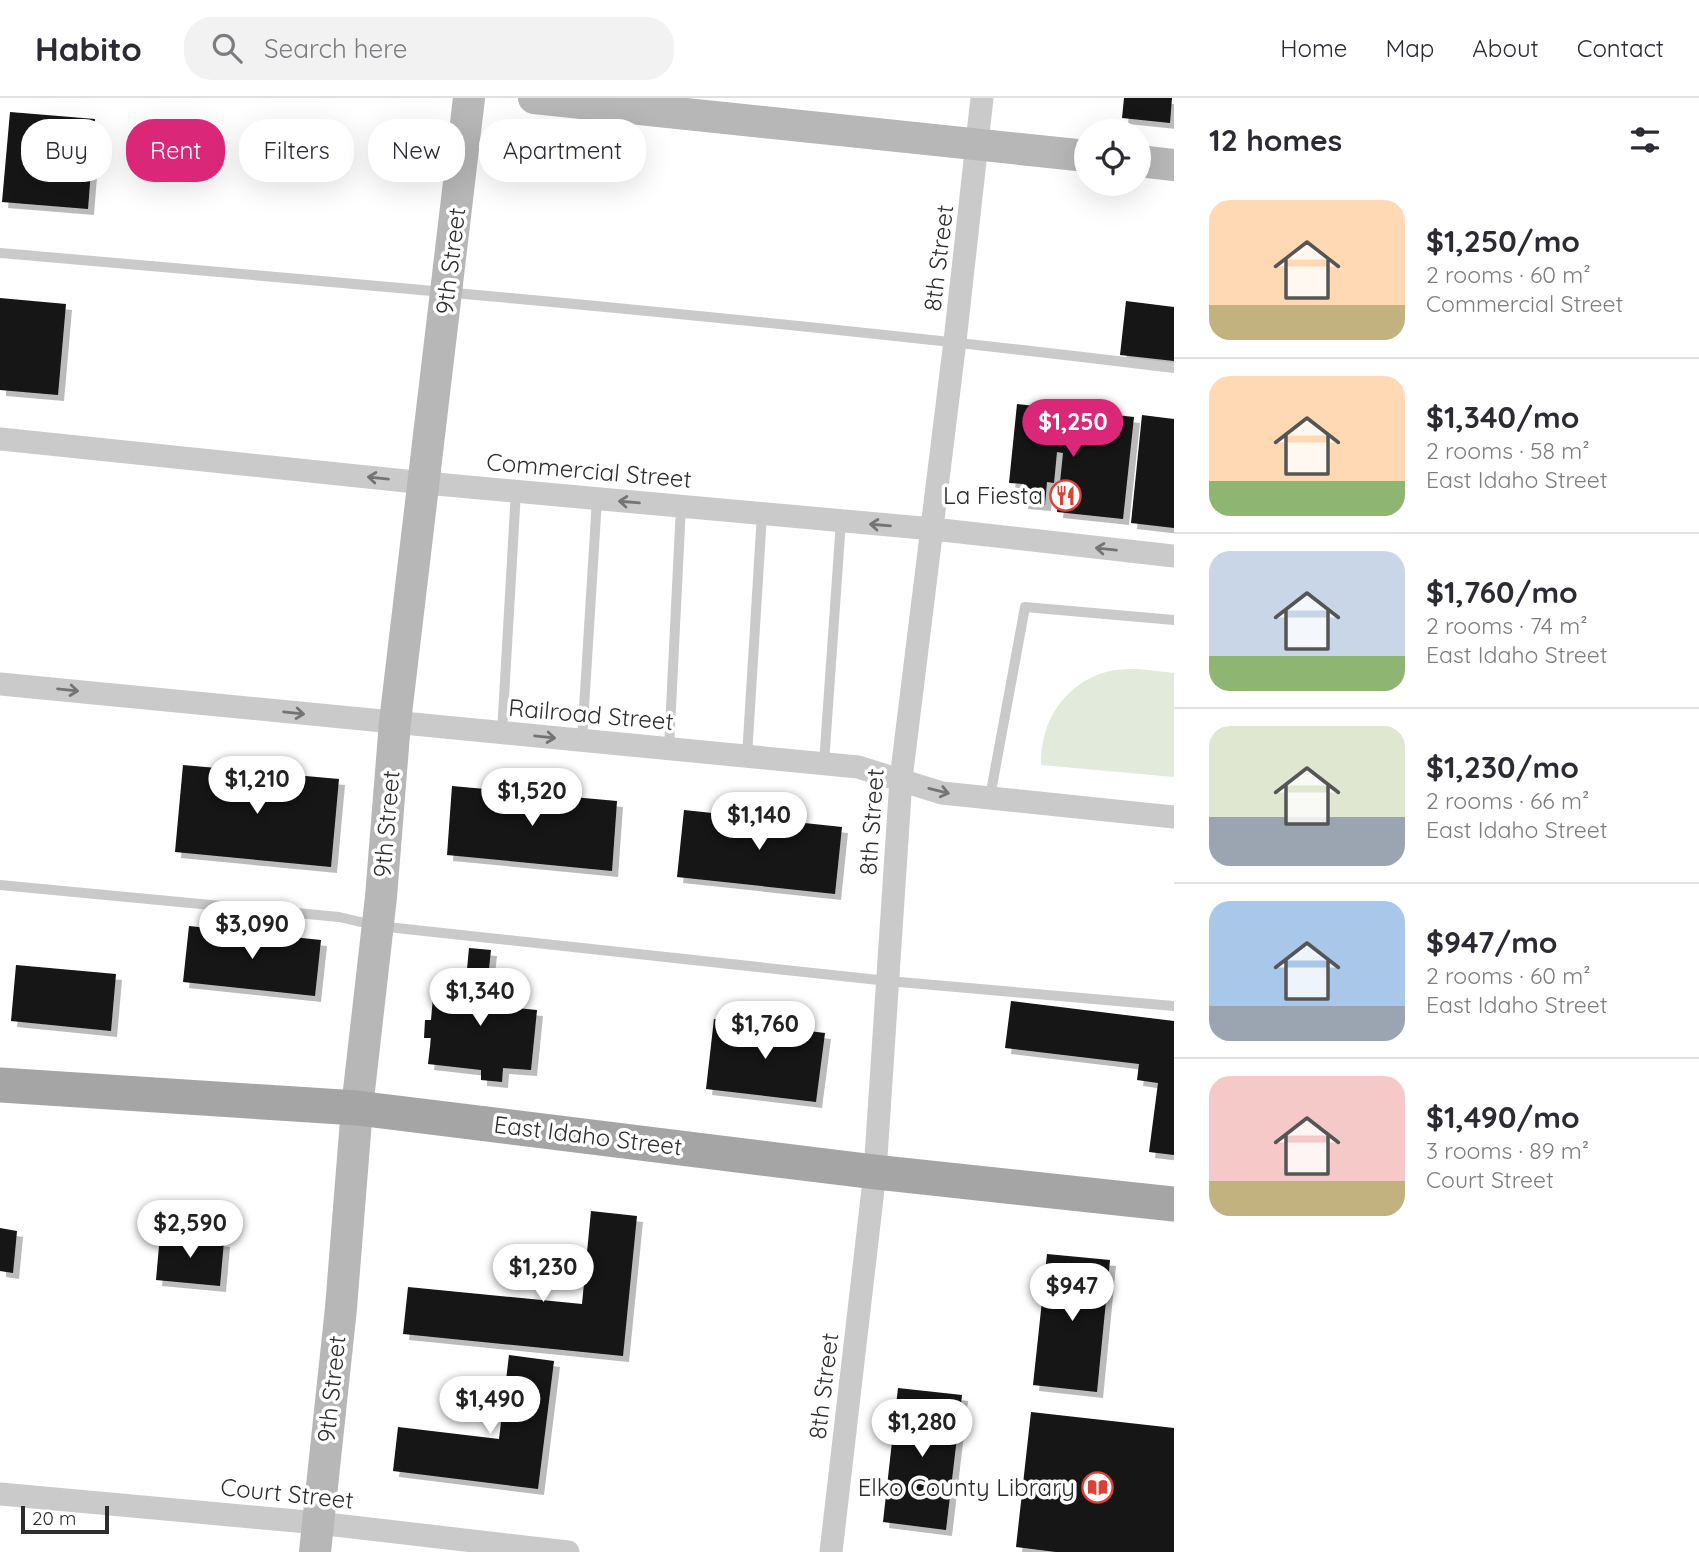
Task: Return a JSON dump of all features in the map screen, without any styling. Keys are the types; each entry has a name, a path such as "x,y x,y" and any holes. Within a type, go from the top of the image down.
{"main road":[{"name":"East Idaho Street","path":"0,1085 357,1108 874,1172 1174,1204"}],"street":[{"name":"9th Street","path":"316,1537 341,1308 357,1108 378,926 395,722 469,98"},
{"path":"534,98 1074,155"},
{"name":"8th Street","path":"831,1552 874,1172 901,779 933,529 982,98"},
{"path":"1151,162 1174,165"},
{"name":"Commercial Street","path":"0,439 425,483 933,529 1174,556"},
{"name":"Railroad Street","path":"0,684 824,763 858,767 942,793 1174,817"},
{"name":"Court Street","path":"0,1494 316,1537 568,1552"}],"lane":[{"path":"0,253 447,292 955,341 1174,368"},
{"path":"502,732 516,491"},
{"path":"582,740 597,499"},
{"path":"668,748 681,506"},
{"path":"747,756 762,514"},
{"path":"824,763 841,521"},
{"path":"990,797 1025,607 1174,620"},
{"path":"0,885 339,917 378,926 888,981 1174,1006"}],"green space":[{"path":"1139,669 1174,673 1174,777 1041,765 1045,734 1050,720 1067,695 1091,678 1106,672"}],"building":[{"path":"1124,98 1172,98 1170,123 1122,118"},
{"path":"10,112 95,119 21,119 21,182 90,182 88,209 2,202"},
{"path":"0,298 66,304 58,395 0,390"},
{"path":"1126,301 1174,307 1174,361 1120,355"},
{"path":"1017,404 1134,417 1123,519 1057,512 1063,453 1057,452 1054,483 1047,482 1045,505 1022,503 1024,484 1009,483"},
{"path":"1142,415 1174,419 1174,528 1131,523"},
{"path":"183,765 339,779 331,867 175,852"},
{"path":"452,786 617,801 612,871 447,855"},
{"path":"684,810 842,827 835,894 677,877"},
{"path":"189,926 321,940 315,996 183,982"},
{"path":"469,948 491,950 485,1005 537,1010 531,1070 503,1068 502,1082 481,1080 481,1070 428,1064 431,1038 424,1038 425,1020 431,1020 433,997 464,1001"},
{"path":"16,965 116,974 111,1031 11,1021"},
{"path":"1011,1001 1174,1021 1174,1155 1149,1152 1158,1083 1137,1080 1139,1064 1005,1048"},
{"path":"714,1019 825,1033 816,1102 706,1089"},
{"path":"591,1211 637,1216 623,1356 403,1334 408,1287 582,1304"},
{"path":"0,1228 17,1231 13,1273 0,1271"},
{"path":"160,1235 224,1241 220,1286 156,1280"},
{"path":"1047,1254 1110,1260 1097,1392 1033,1385"},
{"path":"509,1355 554,1361 538,1489 393,1471 398,1427 499,1439"},
{"path":"898,1388 962,1395 946,1530 883,1522"},
{"name":"Elko County Library","path":"1031,1412 1174,1428 1174,1552 1056,1552 1016,1547"}],"place":[{"name":"La Fiesta","path":"1066,496"},
{"name":"Elko County Library","path":"1098,1488"}]}
